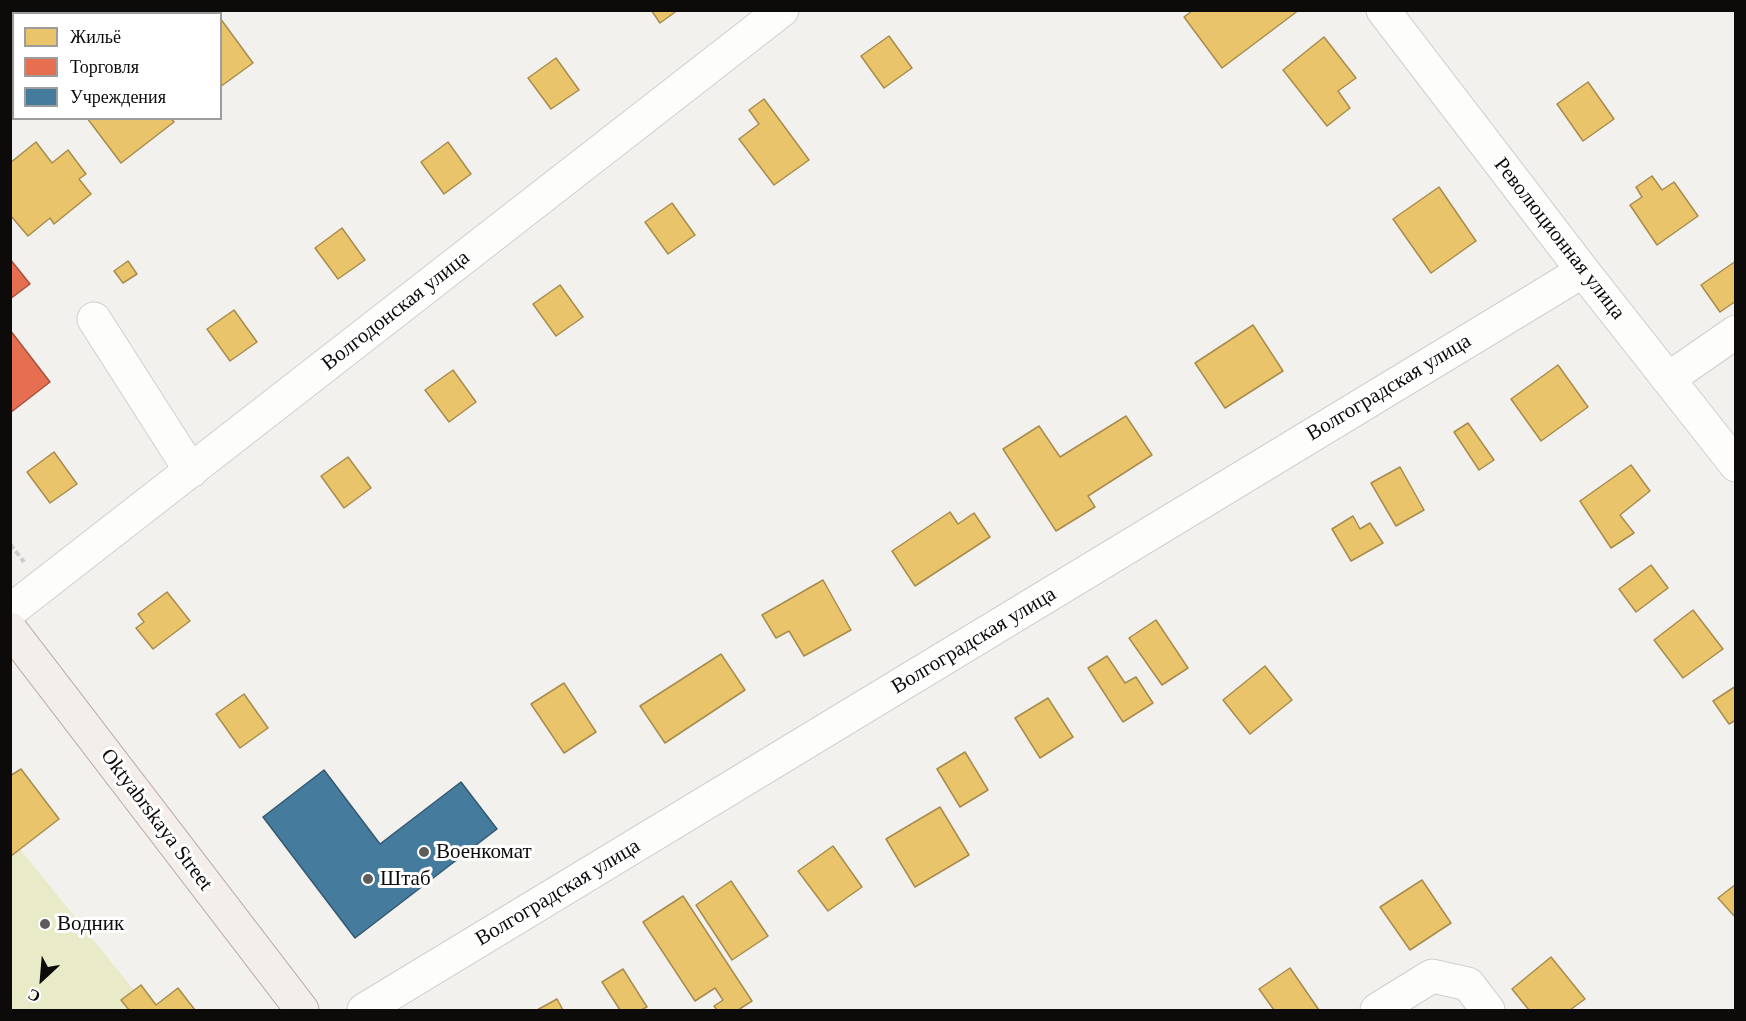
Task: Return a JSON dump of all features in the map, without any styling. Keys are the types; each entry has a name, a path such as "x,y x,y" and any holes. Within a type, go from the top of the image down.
{"main road":[{"name":"Oktyabrskaya Street","path":"14,640 302,1011"}],"street":[{"name":"Волгодонская улица","path":"10,611 782,10"},
{"name":"Революционная улица","path":"1383,10 1583,271 1736,465"},
{"name":"Волгоградская улица","path":"364,1011 1583,271"},
{"path":"94,319 191,471"},
{"path":"1668,379 1736,332"},
{"path":"1377,1011 1432,976 1468,984 1488,1011"}],"green space":[{"name":"Водник","path":"11,838 150,1010 11,1010"}],"building: Жильё":[{"path":"215,10 216,12 202,12"},
{"path":"651,10 678,10 660,23"},
{"path":"1193,10 1299,10 1222,68 1184,17"},
{"path":"222,21 253,63 222,86"},
{"path":"889,36 912,68 884,88 861,56"},
{"path":"1324,37 1356,78 1338,91 1350,108 1327,126 1283,70"},
{"path":"556,58 579,90 551,109 528,78"},
{"path":"1588,82 1614,119 1583,141 1557,104"},
{"path":"764,99 809,160 774,185 739,139 759,124 749,110"},
{"path":"89,120 172,120 174,122 121,163"},
{"path":"36,142 52,163 68,150 86,174 79,179 91,194 54,224 50,218 28,236 10,215 10,163"},
{"path":"448,142 471,174 444,194 421,162"},
{"path":"1652,176 1662,190 1674,182 1698,216 1657,245 1630,205 1642,197 1636,187"},
{"path":"1439,187 1476,241 1431,273 1393,219"},
{"path":"672,203 695,235 668,254 645,222"},
{"path":"342,228 365,260 338,279 315,248"},
{"path":"128,261 137,274 123,283 114,271"},
{"path":"1736,261 1736,301 1720,312 1701,285"},
{"path":"560,285 583,317 556,336 533,304"},
{"path":"234,310 257,342 230,361 207,329"},
{"path":"1253,325 1283,371 1225,408 1195,363"},
{"path":"1558,365 1588,407 1541,441 1511,399"},
{"path":"453,370 476,402 449,422 425,390"},
{"path":"1126,416 1152,455 1088,496 1095,507 1056,531 1003,449 1039,426 1060,457"},
{"path":"1468,423 1494,460 1479,470 1454,432"},
{"path":"54,452 77,484 50,503 27,472"},
{"path":"348,457 371,488 344,508 321,476"},
{"path":"1631,465 1650,491 1620,515 1634,533 1611,548 1580,501"},
{"path":"1400,467 1424,510 1396,526 1371,483"},
{"path":"950,512 958,524 974,513 990,537 915,586 892,551"},
{"path":"1353,516 1360,529 1370,523 1383,543 1351,561 1332,529"},
{"path":"1651,565 1668,588 1636,612 1619,589"},
{"path":"823,580 851,630 804,656 789,631 776,638 762,615"},
{"path":"167,592 190,621 153,649 136,628 144,622 138,614"},
{"path":"1693,610 1723,649 1683,678 1654,640"},
{"path":"1156,620 1188,668 1162,685 1129,638"},
{"path":"721,654 745,690 665,743 640,706"},
{"path":"1107,656 1125,683 1136,677 1153,703 1123,722 1088,668"},
{"path":"1265,666 1292,700 1250,734 1223,700"},
{"path":"564,683 596,732 564,753 531,704"},
{"path":"1736,686 1736,720 1729,724 1713,701"},
{"path":"244,694 268,728 240,748 216,714"},
{"path":"1048,698 1073,737 1040,758 1015,718"},
{"path":"965,752 988,790 960,807 937,769"},
{"path":"21,769 59,819 11,856 10,776"},
{"path":"940,807 969,855 915,887 886,839"},
{"path":"833,846 862,887 828,911 798,871"},
{"path":"1422,880 1451,923 1410,950 1380,907"},
{"path":"731,881 768,936 732,960 696,905"},
{"path":"1736,884 1736,918 1718,898"},
{"path":"683,896 752,1001 738,1010 717,1010 714,1006 723,1000 715,988 695,1001 643,922"},
{"path":"1551,957 1585,999 1570,1010 1529,1010 1512,989"},
{"path":"1290,968 1319,1010 1274,1010 1259,989"},
{"path":"623,969 647,1007 641,1010 620,1010 602,982"},
{"path":"141,985 156,1005 178,988 195,1010 129,1010 121,1000"},
{"path":"557,999 563,1010 537,1010"}],"building: Торговля":[{"path":"10,259 30,284 10,299"},
{"path":"10,330 50,382 10,413"}],"building: Учреждения":[{"path":"324,770 380,844 461,782 497,829 355,938 263,817"}],"place":[{"name":"Военкомат","path":"424,852"},
{"name":"Штаб","path":"368,879"},
{"name":"Водник","path":"45,924"}]}
